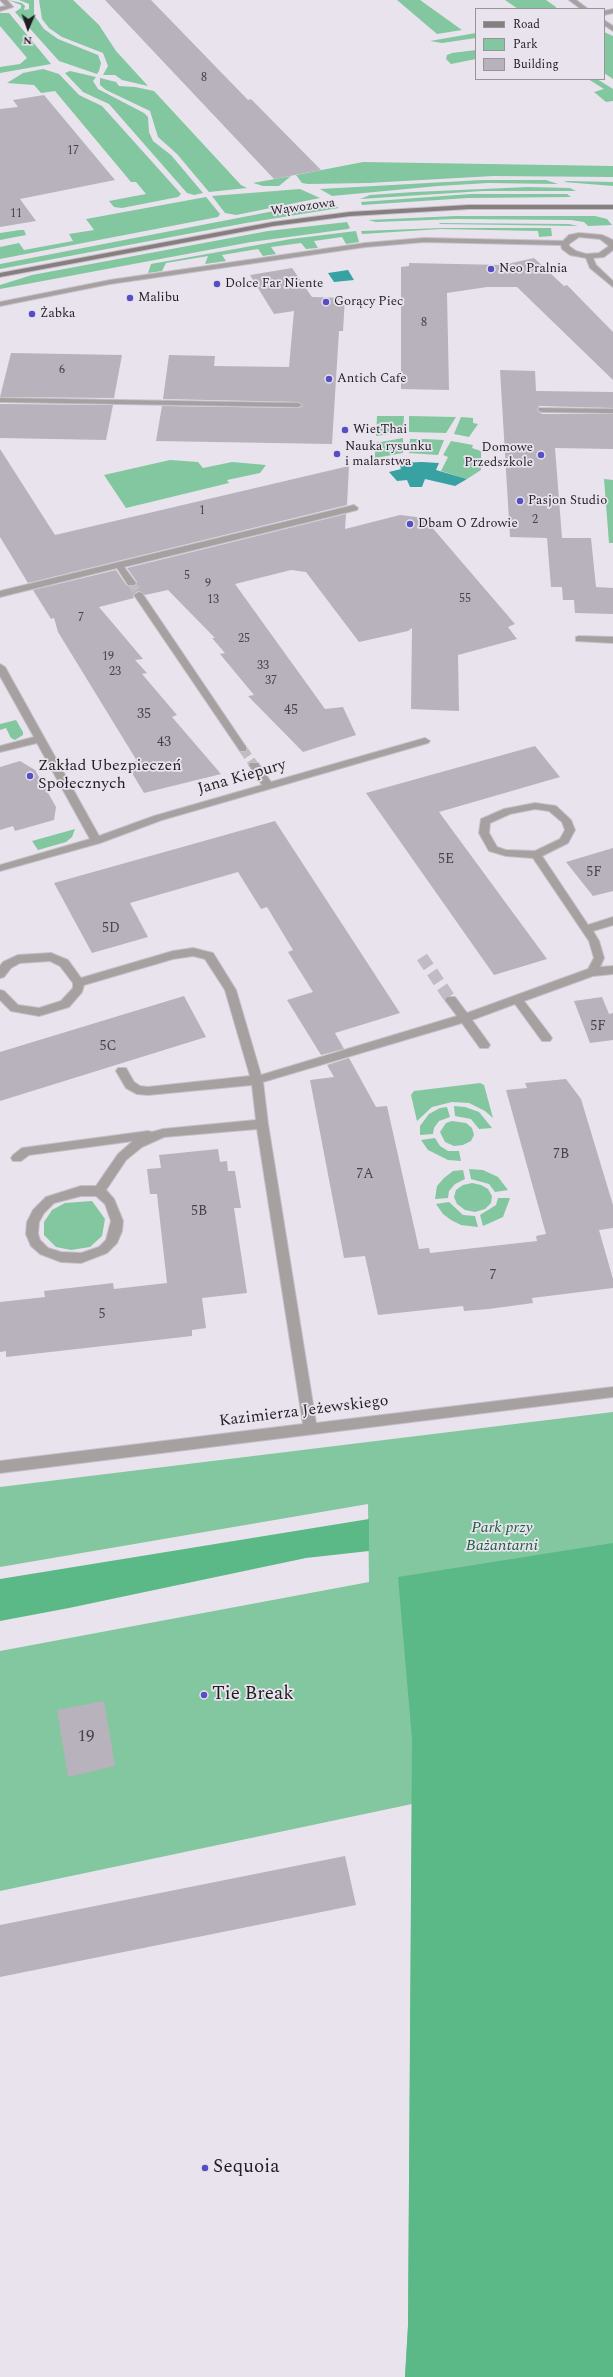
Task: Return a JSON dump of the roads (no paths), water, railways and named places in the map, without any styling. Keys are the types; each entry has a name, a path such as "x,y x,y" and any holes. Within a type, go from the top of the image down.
{"street":[{"path":"0,9 10,7 3,0"},
{"path":"572,0 584,8"},
{"path":"605,23 613,29"},
{"name":"Wąwozowa","path":"0,276 265,226 350,214 469,207 613,207"},
{"path":"0,304 110,282 366,245 424,240 565,243 572,237 585,234 611,239 613,247 607,253 589,256 573,253 566,247 565,243"},
{"path":"589,256 593,266 613,285"},
{"path":"0,400 298,405"},
{"path":"542,410 613,411"},
{"path":"0,594 118,564 354,508"},
{"path":"118,564 131,583"},
{"path":"139,595 243,749"},
{"path":"579,639 613,640"},
{"path":"0,667 96,841"},
{"path":"0,749 40,738"},
{"name":"Jana Kiepury","path":"0,868 96,841 158,818 425,741"},
{"path":"254,765 268,786"},
{"path":"523,807 546,807 557,810 568,823 570,833 558,846 536,855 518,855 495,850 485,836 483,824 492,816 523,807"},
{"path":"536,855 594,941 599,955 598,963 592,972"},
{"path":"586,929 613,921"},
{"path":"79,983 173,955 193,952 209,956 230,990 257,1080 262,1124 310,1428"},
{"path":"0,974 7,965 18,959 51,957 64,963 79,983 78,989 65,1004 39,1012 15,1008 0,994"},
{"path":"122,1071 130,1085 137,1090 148,1091 257,1080 465,1018 592,972 613,970"},
{"path":"451,1000 484,1046"},
{"path":"518,1000 546,1038"},
{"path":"17,1158 26,1150 163,1133 262,1124"},
{"path":"100,1191 122,1157 138,1144 163,1133"},
{"path":"100,1191 110,1202 117,1221 114,1237 103,1250 81,1258 61,1257 44,1250 35,1243 32,1234 34,1222 46,1202 67,1194 100,1191"},
{"name":"Kazimierza Jeżewskiego","path":"0,1467 613,1392"}],"water":[{"path":"348,270 354,280 334,282 328,273"},
{"path":"399,463 439,463 436,470 467,479 455,486 425,479 422,487 410,487 407,480 397,481 389,472 401,469"}],"tunnel":[{"path":"131,583 139,595"},
{"path":"243,749 254,765"},
{"path":"422,957 451,1000"}],"place":[{"name":"Neo Pralnia","path":"491,269"},
{"name":"Dolce Far Niente","path":"217,284"},
{"name":"Malibu","path":"130,298"},
{"name":"Gorący Piec","path":"326,302"},
{"name":"Żabka","path":"32,314"},
{"name":"Antich Cafe","path":"329,379"},
{"name":"WietThai","path":"345,430"},
{"name":"Nauka rysunku i malarstwa","path":"337,454"},
{"name":"Domowe Przedszkole","path":"541,455"},
{"name":"Pasjon Studio","path":"520,501"},
{"name":"Dbam O Zdrowie","path":"410,524"},
{"name":"Zakład Ubezpieczeń Społecznych","path":"30,776"},
{"name":"Tie Break","path":"204,1695"},
{"name":"Sequoia","path":"205,2168"}],"park label":[{"name":"Park przy Bażantarni","path":"502,1538"}]}
